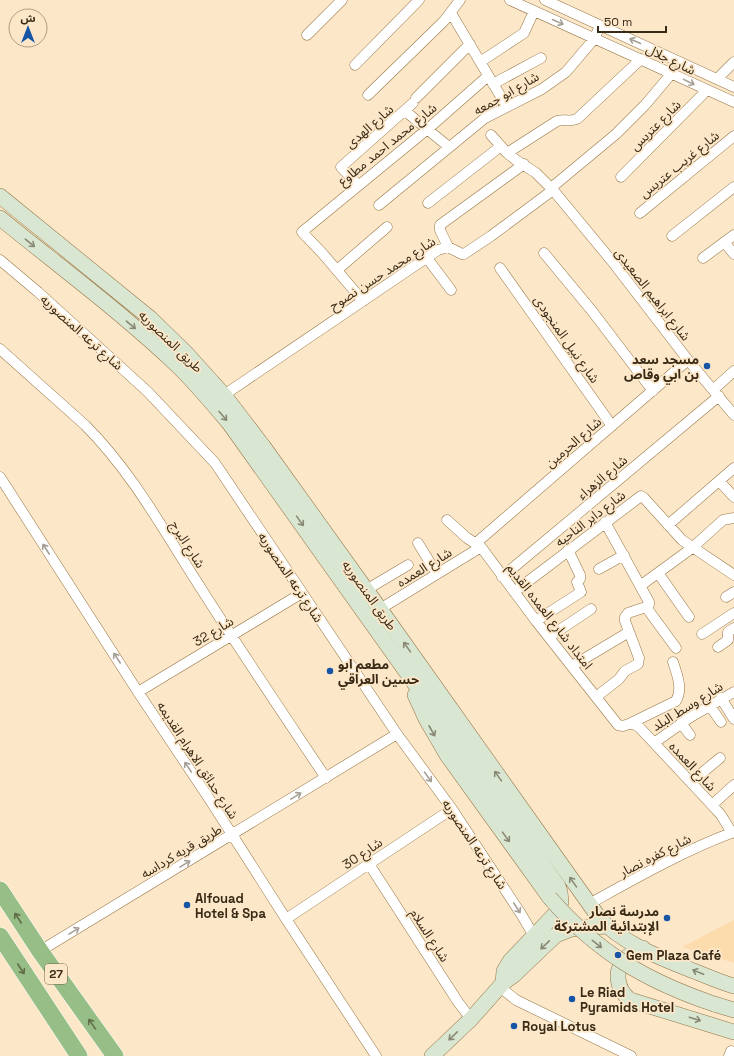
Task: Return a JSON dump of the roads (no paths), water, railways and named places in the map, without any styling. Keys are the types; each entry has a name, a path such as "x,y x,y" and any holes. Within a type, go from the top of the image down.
{"highway":[{"name":"27","path":"0,890 40,952 115,1056"},
{"name":"27","path":"0,936 79,1056"}],"main road":[{"name":"طريق المنصوريه","path":"0,196 150,318 224,395 263,446 589,904 607,926 624,939 681,966 734,986"},
{"name":"طريق المنصوريه","path":"0,218 155,345 206,395 250,452 558,886 561,902 557,912 510,961 504,971 502,985"},
{"path":"405,670 426,719 447,755 550,898 563,913 594,942 631,967 677,990 734,1010"},
{"path":"432,1056 471,1019 502,985 556,935 571,929 607,926"},
{"path":"643,948 627,957 623,961 618,971 618,982 626,997 630,1000 734,1032"}],"street":[{"path":"307,35 342,0"},
{"path":"355,65 419,0"},
{"path":"368,95 451,13 460,0"},
{"name":"شارع جلال","path":"510,0 734,102"},
{"name":"شارع جلال","path":"545,0 734,87"},
{"path":"480,62 524,34 534,11"},
{"path":"451,13 506,107"},
{"name":"شارع ابو جمعه","path":"379,205 485,118 542,89 566,72 594,39 600,26"},
{"name":"شارع الهدى","path":"358,185 341,167 405,111 470,44"},
{"name":"شارع محمد احمد مطاوع","path":"338,270 302,232 427,129 490,80 541,58"},
{"path":"428,202 504,149 557,121 562,119 572,121 578,119 641,59"},
{"path":"717,79 734,62"},
{"name":"شارع محمد حسن نصوح","path":"224,395 442,248 448,246 464,254 491,236 552,189 616,134 672,73"},
{"name":"شارع عتريس","path":"621,177 707,90"},
{"path":"405,111 450,147"},
{"name":"شارع ابراهيم الصعيدى","path":"491,135 516,160 536,173 552,189 611,260 688,360 734,415"},
{"name":"شارع غريب عتريس","path":"640,213 734,136"},
{"path":"448,246 440,230 440,225 524,164"},
{"path":"672,236 734,187"},
{"path":"363,301 338,270 387,227"},
{"path":"703,258 734,235"},
{"path":"724,242 734,254"},
{"path":"544,253 653,390"},
{"path":"427,258 451,290"},
{"name":"شارع ترعه المنصوريه","path":"0,260 38,292 148,392 215,463 397,734 452,809 534,936"},
{"name":"شارع نبيل المنجودى","path":"500,268 612,426"},
{"name":"شارع البرج","path":"0,349 85,425 116,459 140,493 326,778"},
{"name":"شارع الحرمين","path":"478,545 688,360"},
{"name":"شارع الزهراء","path":"502,577 716,393 734,371"},
{"path":"668,525 734,468"},
{"name":"شارع حدائق الاهرام القديمه","path":"0,477 138,692 376,1056"},
{"path":"719,481 734,497"},
{"name":"شارع داير الناحيه","path":"514,592 641,496 682,540 734,575"},
{"path":"640,586 692,548 723,520 734,518"},
{"name":"امتداد شارع العمده القديم","path":"447,520 467,538 478,545 536,622 618,725 623,726 629,724"},
{"path":"596,698 625,671 638,664 639,658 625,621 625,617 628,613 649,605 649,602 606,522"},
{"path":"418,543 437,574"},
{"name":"شارع العمده","path":"380,609 437,574 478,545"},
{"path":"536,622 581,592 576,584 576,582 580,579 580,575 568,550"},
{"path":"599,569 624,556"},
{"path":"366,590 408,565"},
{"path":"658,573 689,617"},
{"name":"شارع 32","path":"138,692 302,593"},
{"path":"646,607 676,648"},
{"path":"549,637 590,610"},
{"path":"702,634 734,613"},
{"path":"718,647 728,640 728,632 734,628"},
{"path":"572,666 630,632"},
{"path":"629,724 676,701 679,694 679,686 673,662"},
{"name":"شارع وسط البلد","path":"654,743 681,723 721,698 734,692"},
{"path":"721,698 734,719"},
{"path":"710,706 721,722"},
{"path":"681,723 690,735"},
{"name":"شارع العمده","path":"629,724 634,724 640,728 721,815 733,833"},
{"name":"طريق قريه كرداسه","path":"40,952 397,734"},
{"path":"691,782 720,758"},
{"path":"712,805 734,785"},
{"name":"شارع 30","path":"286,919 452,809"},
{"name":"شارع كفره نصار","path":"589,904 702,845 733,833"},
{"name":"شارع السلام","path":"368,864 458,1002 471,1019"},
{"path":"502,985 516,1000 631,1056"}],"place":[{"name":"مسجد سعد بن ابي وقاص","path":"707,366"},
{"name":"مطعم ابو حسين العراقي","path":"330,671"},
{"name":"Alfouad Hotel & Spa","path":"187,905"},
{"name":"مدرسة نصار الإبتدائية المشتركة","path":"667,918"},
{"name":"Gem Plaza Café","path":"618,955"},
{"name":"Le Riad Pyramids Hotel","path":"572,999"},
{"name":"Royal Lotus","path":"514,1026"}]}
